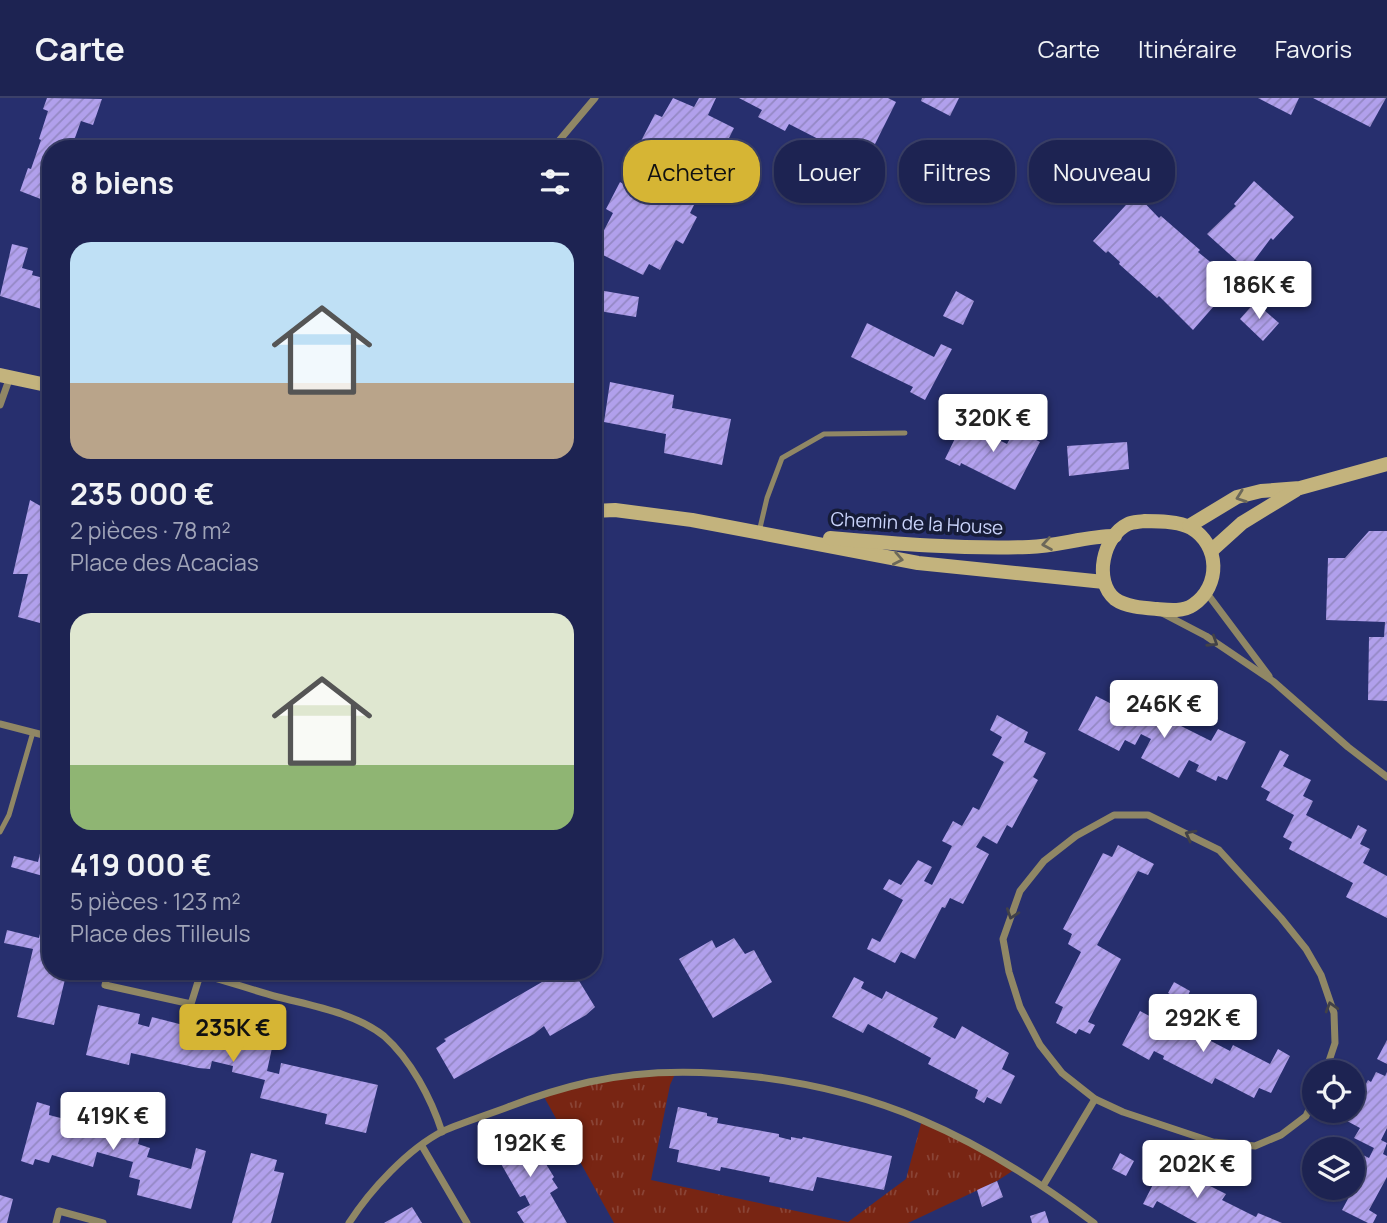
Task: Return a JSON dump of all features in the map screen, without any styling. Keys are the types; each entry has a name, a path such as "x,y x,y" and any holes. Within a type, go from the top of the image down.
{"street":[{"path":"560,140 595,98"},
{"path":"0,405 5,376 42,384"},
{"path":"1189,526 1237,497 1261,491 1300,488 1387,464"},
{"path":"1211,551 1242,523 1300,488"},
{"name":"Chemin de la House","path":"602,510 692,520 918,563 1104,582"},
{"path":"1143,521 1189,526 1203,537 1211,551 1213,572 1206,593 1193,605 1170,610 1123,604 1113,597 1104,582 1103,566 1107,550 1115,536 1127,524 1143,521"},
{"name":"Chemin de la House","path":"759,533 949,548 1033,547 1115,536"},
{"path":"1206,593 1274,682"},
{"path":"1153,609 1206,636 1274,682 1348,747 1387,777"},
{"path":"0,724 42,734"},
{"path":"1302,1119 1281,1135 1255,1146 1213,1142 1123,1112 1096,1099 1062,1073 1040,1045 1020,1007 1009,972 1003,939 1020,891 1044,862 1076,836 1114,815 1148,815 1219,850 1281,918 1306,949 1321,975 1334,1013 1335,1044 1329,1060"},
{"path":"106,980 105,985 191,1004 199,980"},
{"path":"225,980 322,1008 360,1022 384,1037 420,1082 436,1112 442,1132"},
{"path":"349,1223 360,1206 391,1171 442,1132 524,1101 589,1082 647,1074 713,1074 790,1082 854,1096 922,1120 1043,1186 1094,1223"},
{"path":"1043,1186 1096,1099"},
{"path":"422,1146 467,1223"},
{"path":"56,1223 59,1211 103,1223"}],"lane":[{"path":"759,533 767,498 782,458 824,434 905,433"},
{"path":"0,832 9,815 33,732"}],"green space":[{"path":"675,1074 670,1085 651,1180 848,1222 906,1179 922,1120 1014,1170 997,1181 908,1223 614,1223 543,1095 589,1082"}],"building":[{"path":"47,98 102,99 93,125 81,121 74,140 42,140 42,200 20,191 41,140 39,139 48,111 43,109"},
{"path":"673,98 694,107 699,98 716,98 708,115 734,128 728,140 642,140 655,114 662,117"},
{"path":"739,98 888,98 896,102 877,140 820,140 789,124 785,131 758,117 762,110"},
{"path":"922,98 959,98 950,116 921,101"},
{"path":"1258,98 1299,98 1291,115"},
{"path":"1313,98 1386,98 1370,127"},
{"path":"1254,181 1294,217 1273,240 1271,238 1247,270 1207,234 1236,206 1234,204"},
{"path":"620,182 623,184 623,203 695,203 690,213 697,217 683,244 676,240 660,270 649,264 643,275 602,254 602,234 613,213 606,209"},
{"path":"1128,203 1145,203 1235,282 1193,330 1159,296 1157,298 1108,251 1106,253 1093,241"},
{"path":"12,244 28,248 22,268 42,278 42,309 0,296"},
{"path":"602,291 639,297 636,317 602,311"},
{"path":"956,291 974,301 963,325 943,316"},
{"path":"1255,302 1279,323 1263,341 1240,319"},
{"path":"867,323 934,357 941,344 952,349 925,400 910,392 913,387 851,357"},
{"path":"610,382 674,395 672,408 731,419 722,465 664,453 666,434 604,422"},
{"path":"963,422 1007,444 1015,429 1040,442 1015,490 961,463 960,466 945,459"},
{"path":"1127,442 1129,469 1069,476 1067,446"},
{"path":"30,500 42,507 42,624 18,617 28,574 13,574"},
{"path":"1369,531 1387,531 1387,701 1368,700 1369,637 1384,637 1385,622 1326,620 1328,558 1345,558"},
{"path":"1096,696 1147,722 1153,712 1163,717 1165,712 1183,722 1181,726 1211,741 1218,729 1246,742 1227,780 1218,776 1216,781 1196,771 1199,765 1189,760 1179,778 1141,758 1151,739 1141,734 1135,745 1125,740 1119,751 1078,730"},
{"path":"997,715 1028,732 1024,742 1046,753 1033,777 1038,780 1012,828 1007,825 997,844 983,836 976,847 989,854 963,904 950,898 945,908 942,907 915,959 901,952 895,963 867,949 872,938 880,942 903,900 883,889 889,879 901,885 918,860 932,867 924,881 932,885 952,846 942,841 953,821 962,826 973,807 979,810 1004,762 992,755 1002,737 990,730"},
{"path":"1280,750 1289,755 1283,766 1311,780 1303,796 1313,801 1306,815 1351,839 1358,825 1367,830 1360,844 1370,849 1363,863 1387,876 1387,918 1346,897 1353,883 1289,849 1292,842 1283,837 1294,815 1266,800 1270,792 1261,787"},
{"path":"42,845 42,876 11,867 14,856 38,862"},
{"path":"1118,845 1154,864 1148,875 1138,871 1097,945 1121,959 1088,1022 1095,1025 1090,1034 1079,1029 1076,1034 1056,1023 1063,1007 1055,1003 1081,952 1068,944 1072,934 1063,929 1103,853 1112,857"},
{"path":"42,925 42,980 65,980 54,1025 17,1017 33,949 4,943 7,930 39,938"},
{"path":"734,938 745,954 754,950 772,982 713,1018 679,959 712,940 716,948"},
{"path":"854,977 864,982 861,988 882,999 886,991 938,1018 933,1027 955,1039 962,1026 1009,1053 1002,1069 1015,1076 1001,1104 987,1097 984,1103 975,1098 978,1090 928,1064 931,1058 868,1024 863,1033 832,1017"},
{"path":"546,980 578,980 595,1007 550,1036 544,1026 454,1079 436,1048 446,1041 444,1039"},
{"path":"1174,982 1190,991 1185,1002 1168,993"},
{"path":"98,1005 140,1014 138,1024 149,1027 152,1017 195,1028 193,1037 204,1040 206,1034 217,1037 220,1024 263,1033 261,1045 272,1048 267,1071 279,1074 281,1063 378,1085 366,1133 325,1124 327,1114 260,1098 265,1080 232,1072 233,1066 212,1061 210,1069 198,1068 131,1053 129,1065 86,1055"},
{"path":"1163,1007 1195,1025 1192,1031 1230,1051 1233,1045 1270,1064 1278,1049 1290,1056 1271,1093 1259,1088 1254,1098 1215,1078 1212,1084 1163,1059 1164,1056 1154,1051 1149,1060 1122,1045 1140,1011 1157,1020"},
{"path":"1387,1040 1387,1064 1377,1059"},
{"path":"1376,1072 1385,1076 1387,1072 1387,1128 1381,1140 1387,1143 1383,1154 1387,1156 1387,1177 1369,1210 1377,1215 1373,1223 1368,1223 1342,1210 1347,1200 1365,1200 1365,1156 1369,1158 1374,1148 1365,1144 1365,1137 1355,1137 1360,1128 1351,1123 1365,1123 1365,1086 1368,1080 1371,1082"},
{"path":"137,1101 148,1104 138,1144 150,1148 147,1157 191,1169 196,1148 206,1151 191,1209 137,1195 140,1180 129,1177 133,1162 97,1152 93,1167 52,1155 49,1163 35,1159 33,1165 21,1161 37,1102 50,1106 49,1115 103,1129 108,1110 132,1117"},
{"path":"678,1107 707,1113 707,1116 718,1118 717,1123 779,1134 779,1137 791,1140 791,1137 803,1137 892,1156 884,1190 817,1177 813,1191 769,1182 770,1177 677,1162 679,1150 669,1148"},
{"path":"525,1130 554,1177 552,1179 558,1188 550,1193 567,1223 524,1223 517,1212 530,1205 525,1195 520,1197 492,1148"},
{"path":"251,1153 277,1160 274,1171 284,1173 271,1223 232,1223"},
{"path":"1120,1153 1134,1161 1126,1176 1112,1169"},
{"path":"1164,1163 1226,1194 1222,1200 1256,1217 1258,1213 1282,1223 1197,1223 1157,1201 1153,1208 1143,1204"},
{"path":"997,1181 1003,1197 982,1207 977,1190"},
{"path":"0,1195 13,1199 7,1223 0,1223"},
{"path":"412,1207 422,1223 384,1223"},
{"path":"1045,1211 1049,1223 1032,1223 1030,1216"}]}
